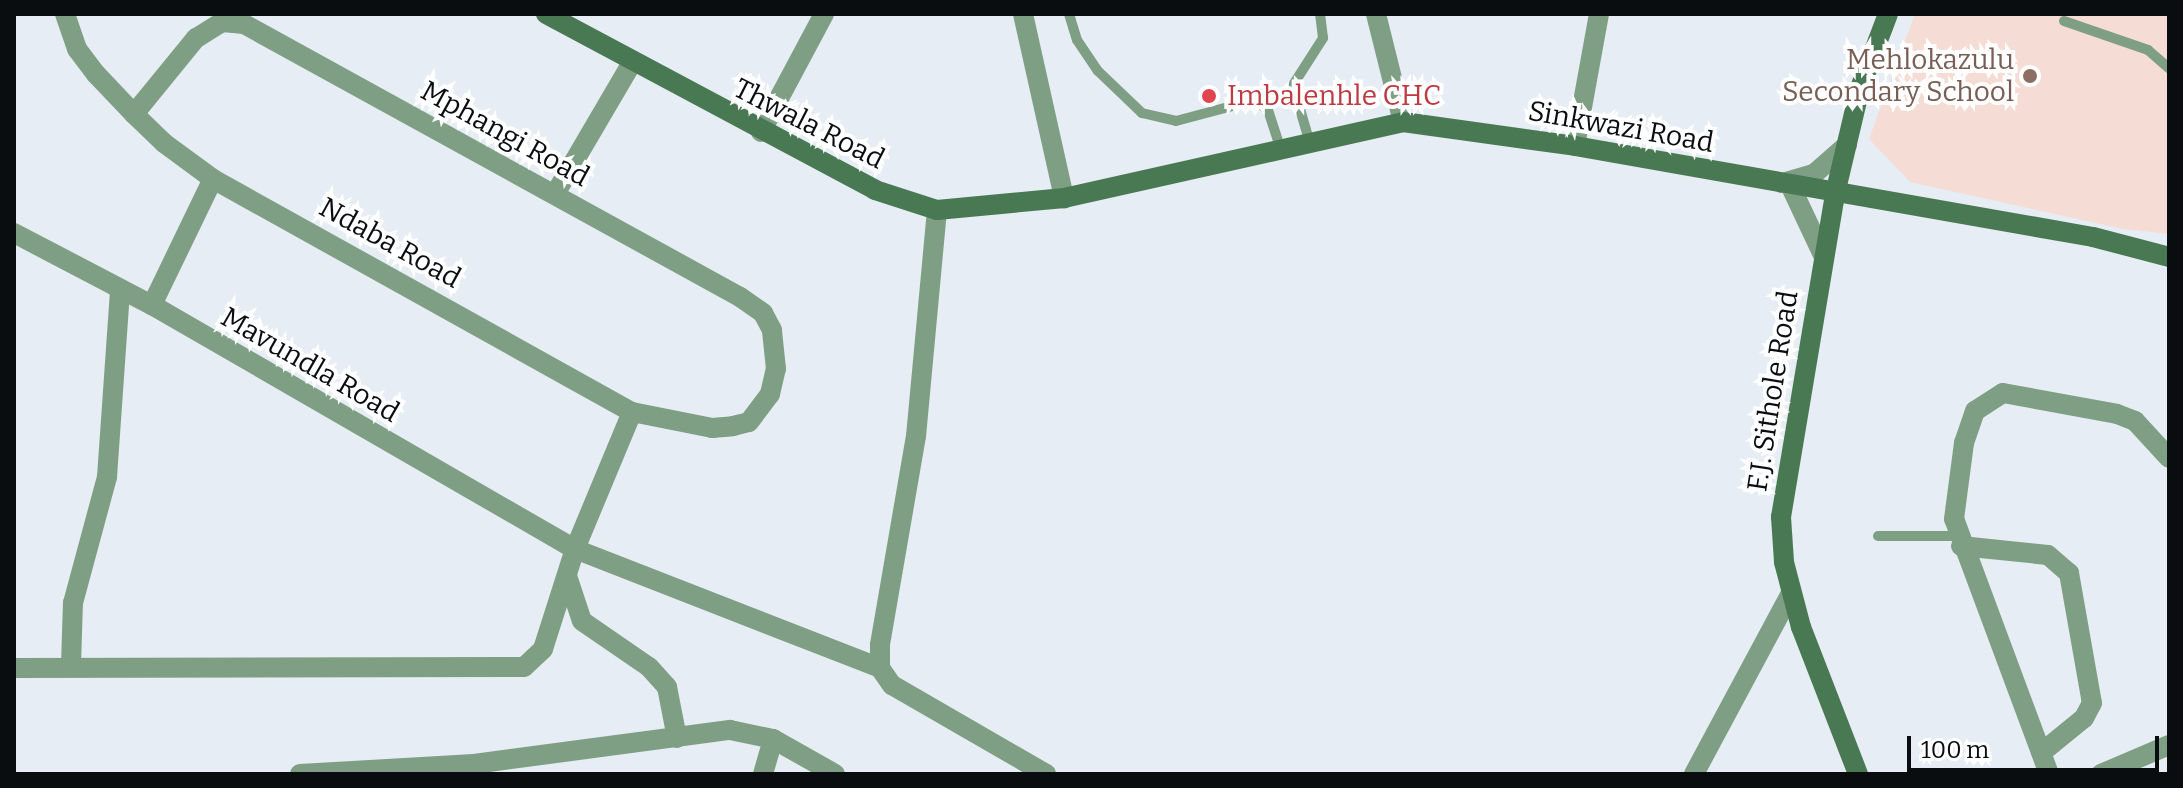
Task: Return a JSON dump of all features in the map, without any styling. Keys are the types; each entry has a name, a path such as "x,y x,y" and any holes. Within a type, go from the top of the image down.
{"street":[{"name":"Ndaba Road","path":"65,14 77,49 134,114 213,179 368,261 632,412 712,428 749,422"},
{"name":"Thwala Road","path":"546,14 761,132 875,190 937,210 1064,198"},
{"path":"761,132 824,14"},
{"path":"1023,14 1064,198"},
{"path":"1376,14 1403,122"},
{"path":"1575,146 1599,14"},
{"name":"F.J. Sithole Road","path":"1858,774 1791,593 1781,517 1835,194 1860,88 1888,14"},
{"name":"Mphangi Road","path":"134,114 196,38 222,22 244,24 555,194 763,313 772,330 776,369 770,394 749,422"},
{"path":"555,194 633,61"},
{"name":"Sinkwazi Road","path":"1064,198 1280,146 1403,122 1575,146 2093,237 2169,257"},
{"path":"1823,255 1785,185 1814,174 1847,145"},
{"path":"152,305 213,179"},
{"path":"937,210 916,436 880,645 880,668 892,685 1046,774"},
{"name":"Mavundla Road","path":"14,233 152,305 575,549 880,668"},
{"path":"71,665 73,603 107,477 120,290"},
{"path":"2049,774 1954,519 1964,443 1975,411 2003,393 2135,421 2169,458"},
{"path":"14,668 71,665 524,667 543,649 575,549 632,412"},
{"path":"1960,541 2048,555 2069,573 2092,703 2084,718 2041,753"},
{"path":"567,576 582,621 649,667 667,687 677,738"},
{"path":"1694,774 1791,593"},
{"path":"300,774 474,769 730,730 773,739 835,774"},
{"path":"763,774 773,739"},
{"path":"2101,774 2169,745"}],"lane":[{"path":"1069,14 1091,61 1142,113 1176,121 1255,100 1268,110 1280,146"},
{"path":"1309,140 1293,85 1323,38 1320,14"},
{"path":"2064,21 2148,50 2169,68"},
{"path":"1878,536 1960,541"}],"shaded area":[{"name":"Mehlokazulu Secondary School","path":"1915,14 2169,14 2169,234 2123,229 1910,182 1869,139"}],"place":[{"name":"Mehlokazulu Secondary School","path":"2030,76"},
{"name":"Imbalenhle CHC","path":"1209,96"}]}
